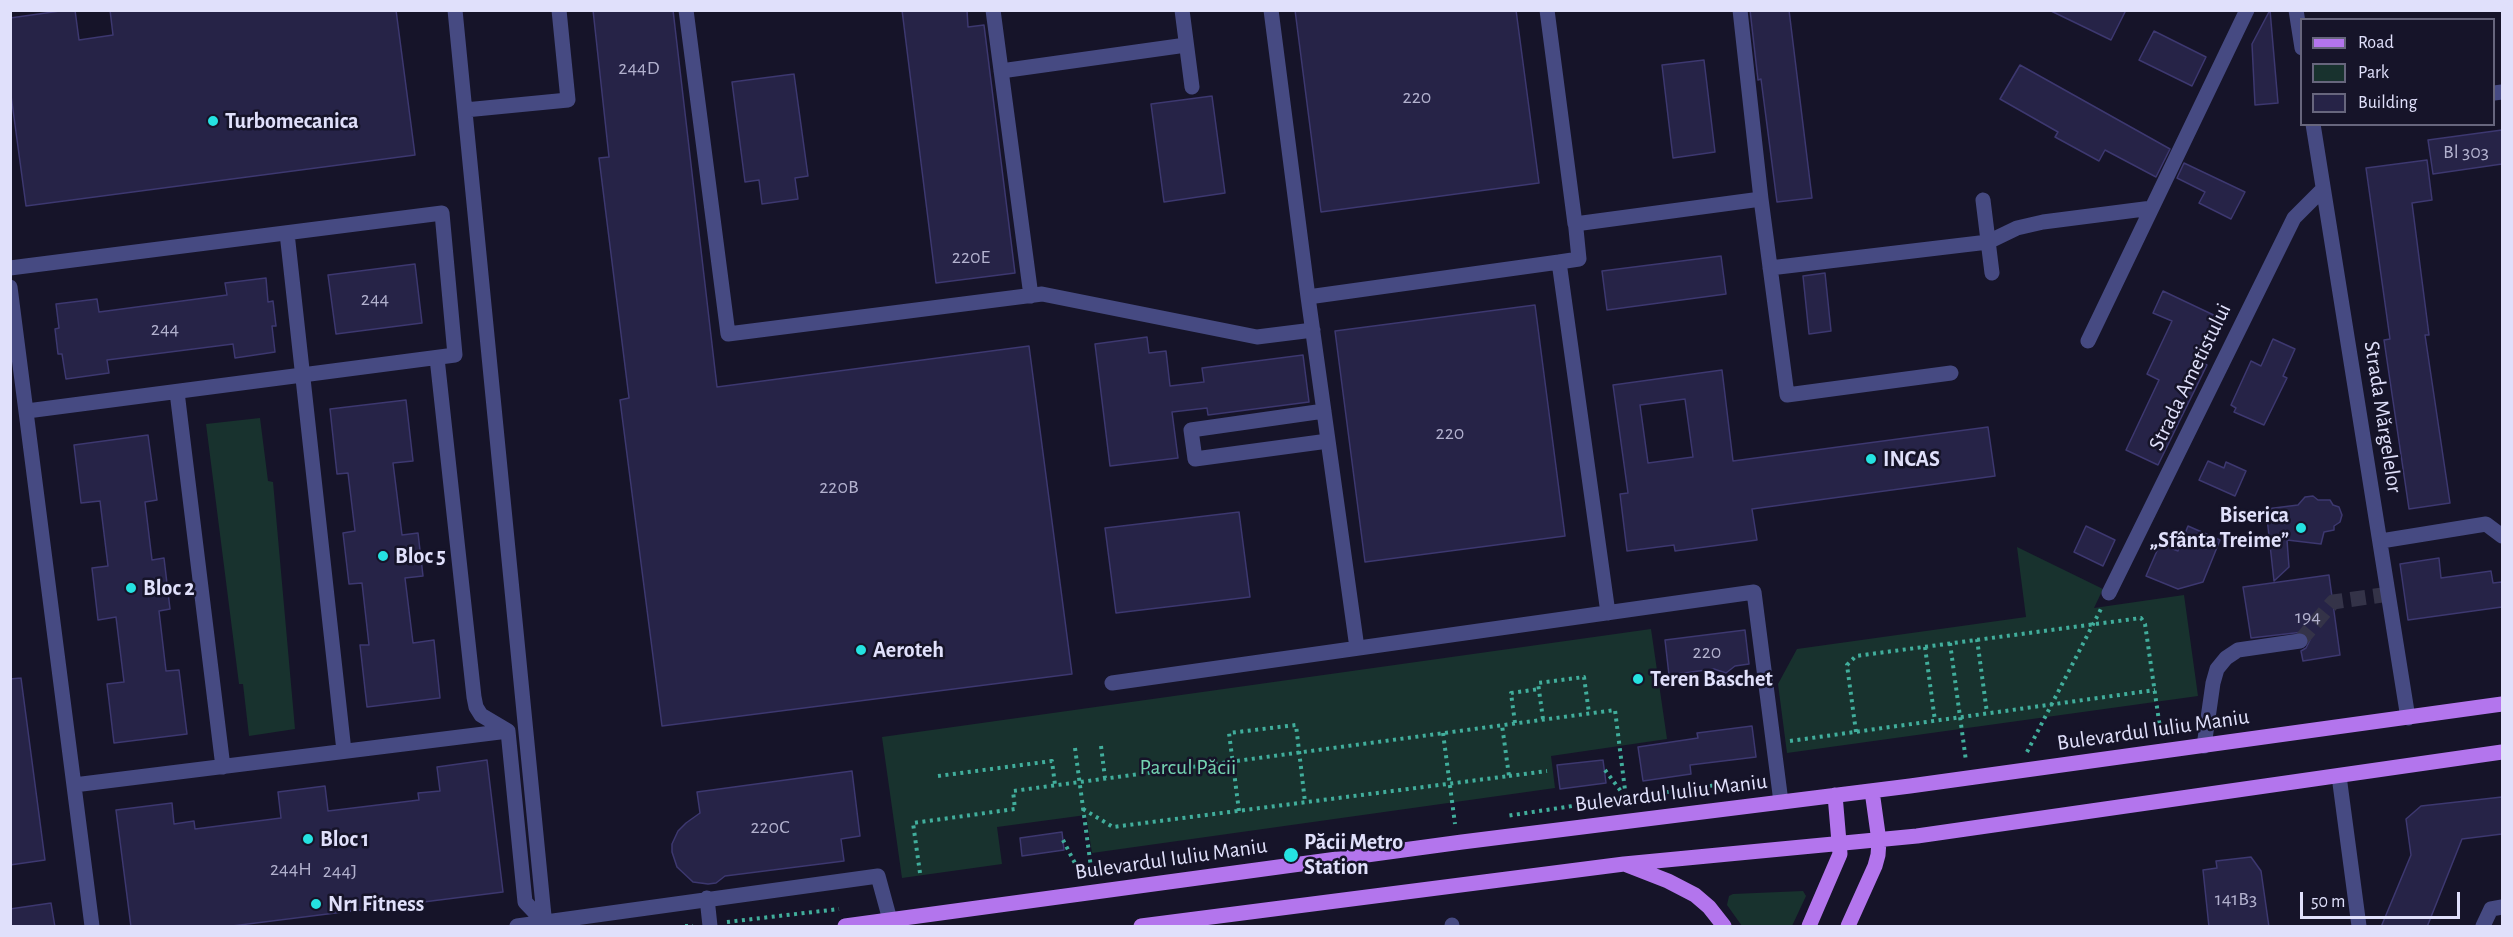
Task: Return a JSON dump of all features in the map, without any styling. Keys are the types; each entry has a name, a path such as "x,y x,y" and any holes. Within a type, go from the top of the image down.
{"main road":[{"name":"Bulevardul Iuliu Maniu","path":"845,927 1451,844 2164,752 2502,704"},
{"path":"1141,927 1216,921 1624,864 1879,841 2502,752"},
{"path":"1848,927 1875,866 1879,841 1872,791"},
{"path":"1809,927 1837,862 1840,845 1835,795"},
{"path":"1624,864 1668,880 1695,894 1709,907 1724,927"}],"street":[{"path":"455,10 545,925"},
{"path":"465,110 567,100 559,10"},
{"path":"686,10 728,334 1042,294 1257,337 1312,330"},
{"path":"993,10 1031,296"},
{"path":"1182,10 1192,87"},
{"path":"1271,10 1312,330 1357,648"},
{"path":"1308,297 1579,259 1547,10"},
{"path":"1740,10 1761,199 1787,395 1951,373"},
{"path":"2088,341 2247,10"},
{"path":"2296,10 2300,40"},
{"path":"1001,72 1186,45"},
{"name":"Strada Mărgelelor","path":"2313,126 2408,718"},
{"name":"Strada Ametistului","path":"2109,593 2294,218 2323,189"},
{"path":"1575,219 1575,224 1761,199"},
{"path":"1983,200 1992,273"},
{"path":"1770,268 1988,242 2011,230 2043,222 2152,208"},
{"path":"10,268 442,213 456,351 450,357 27,411"},
{"path":"287,233 344,751"},
{"path":"1559,261 1608,613"},
{"path":"10,287 92,927"},
{"path":"437,358 476,708 481,716 508,731"},
{"path":"177,392 223,767"},
{"path":"1324,411 1191,430 1195,459 1328,441"},
{"path":"2380,541 2486,524 2502,536"},
{"path":"1112,683 1754,592 1781,802"},
{"path":"2204,746 2213,682 2217,669 2226,658 2238,650 2300,641"},
{"path":"508,731 525,902 545,925"},
{"path":"74,785 508,731"},
{"path":"2339,776 2359,927"},
{"path":"517,927 545,925 707,898 878,876 890,920"},
{"path":"707,898 710,927"},
{"path":"2483,927 2491,909 2502,907"}],"path":[{"path":"1856,732 1847,665 1856,656 2141,618 2144,620 2164,752"},
{"path":"2017,771 2093,624"},
{"path":"1977,639 1987,713"},
{"path":"1950,643 1968,778"},
{"path":"1925,646 1935,721"},
{"path":"1543,719 1538,683 1584,677 1589,713"},
{"path":"1515,723 1511,693 1539,689"},
{"path":"1774,743 2155,690"},
{"path":"920,873 914,823 1015,809 1013,791 1615,710 1626,798"},
{"path":"1239,811 1229,733 1296,725 1305,802"},
{"path":"1502,725 1509,776"},
{"path":"1443,733 1455,824"},
{"path":"1101,746 1105,778"},
{"path":"1075,748 1092,879"},
{"path":"938,776 1052,761 1055,785"},
{"path":"1605,770 1626,798"},
{"path":"1083,809 1113,827 1547,771"},
{"path":"1626,798 1737,782 1740,807"}],"green space":[{"path":"260,418 268,481 273,482 295,729 249,736 243,684 239,684 206,424"},
{"path":"2017,547 2103,589 2094,608 2184,595 2198,696 1787,753 1778,684 1797,649 2026,617"},
{"name":"Parcul Păcii","path":"1651,629 1667,739 1551,756 1555,788 1092,853 1086,815 997,827 1002,864 902,878 882,737"},
{"path":"1803,891 1806,896 1792,926 1742,926 1727,905 1729,896 1733,894"}],"building":[{"name":"Turbomecanica","path":"75,10 79,40 113,35 110,10 396,10 415,155 26,206 10,88 10,18"},
{"path":"593,10 673,10 717,387 1029,346 1072,674 662,726 620,400 629,398 599,158 609,157"},
{"path":"902,10 967,10 968,27 984,25 1015,273 936,283"},
{"path":"1295,10 1516,10 1539,183 1321,212"},
{"path":"1750,10 1789,10 1812,198 1777,202 1761,79 1758,80"},
{"path":"2049,10 2126,10 2111,40"},
{"path":"2270,10 2278,103 2255,105 2252,44"},
{"path":"2154,31 2206,57 2192,86 2139,60"},
{"path":"1704,60 1715,152 1673,158 1662,65"},
{"path":"2020,65 2170,149 2156,177 2105,150 2099,161 2055,137 2058,132 2000,99"},
{"path":"794,74 808,176 795,178 798,199 762,204 759,180 745,182 732,82"},
{"path":"1212,96 1225,193 1164,202 1151,104"},
{"path":"2502,130 2502,164 2433,174 2428,140"},
{"path":"2427,160 2432,200 2412,203 2429,335 2425,335 2450,503 2409,509 2384,340 2390,339 2366,168"},
{"path":"2184,163 2245,192 2231,219 2199,203 2205,192 2177,178"},
{"path":"1721,256 1726,294 1607,310 1602,271"},
{"path":"415,264 422,323 336,334 328,275"},
{"path":"1825,273 1831,331 1809,334 1803,276"},
{"path":"266,278 268,302 273,301 276,326 272,326 275,352 235,358 233,344 107,360 109,373 66,379 62,354 58,354 55,329 59,328 56,304 97,299 99,312 227,295 225,283"},
{"path":"2163,291 2222,319 2201,362 2207,365 2158,465 2126,450 2159,380 2147,374 2172,321 2153,313"},
{"path":"1535,305 1565,536 1365,562 1335,331"},
{"path":"1147,337 1149,353 1166,351 1170,386 1204,382 1202,368 1303,355 1309,402 1208,415 1207,408 1172,412 1178,458 1110,466 1095,344"},
{"path":"2273,339 2295,349 2283,376 2287,378 2264,425 2234,412 2236,408 2231,405 2251,361 2261,366"},
{"name":"INCAS","path":"1722,370 1733,461 1988,427 1995,476 1752,509 1757,540 1675,551 1674,545 1627,551 1620,494 1628,493 1613,385","holes":["1685,399 1693,457 1648,463 1640,405"]},
{"name":"Bloc 5","path":"406,400 413,461 393,463 402,535 418,533 423,576 405,578 413,643 434,640 440,698 367,707 360,645 369,645 362,583 349,584 343,533 355,531 348,473 337,474 330,409"},
{"name":"Bloc 2","path":"148,435 157,500 145,502 152,560 164,558 170,609 159,611 166,671 179,670 187,734 114,743 107,684 124,682 116,617 98,620 92,568 108,566 100,501 81,503 74,445"},
{"path":"2208,461 2224,468 2226,462 2246,471 2235,496 2199,480"},
{"name":"Biserica „Sfânta Treime”","path":"2313,496 2318,500 2330,500 2333,505 2339,507 2342,515 2340,522 2334,526 2334,530 2324,532 2321,544 2287,540 2289,567 2274,581 2266,509 2298,505 2305,497"},
{"path":"1239,512 1250,597 1116,613 1105,528"},
{"path":"2086,526 2115,540 2103,566 2074,552"},
{"path":"2188,526 2220,540 2203,582 2178,589 2146,576 2160,544 2178,551"},
{"path":"2439,558 2441,578 2491,571 2493,583 2502,582 2502,607 2408,620 2400,564"},
{"path":"2329,575 2340,655 2303,661 2301,651 2306,648 2310,640 2303,632 2251,638 2243,587"},
{"path":"1745,630 1749,664 1735,666 1726,673 1714,669 1669,675 1665,640"},
{"path":"21,678 45,860 10,865 10,679"},
{"path":"1752,726 1756,757 1690,765 1691,774 1643,781 1638,747 1698,738 1697,733"},
{"name":"Bloc 1","path":"487,760 503,892 224,927 131,927 116,810 172,803 174,824 194,821 195,829 281,818 278,792 325,786 328,811 419,800 418,793 440,791 437,767"},
{"path":"1603,760 1606,783 1560,789 1557,765"},
{"path":"852,771 860,836 841,839 844,861 725,876 716,883 708,884 693,882 677,867 672,844 678,831 700,813 697,792"},
{"path":"2502,797 2502,834 2462,839 2427,927 2381,927 2411,855 2406,819 2421,806"},
{"path":"1062,832 1064,850 1022,856 1020,838"},
{"path":"2251,857 2261,871 2269,927 2209,927 2203,870 2217,868 2216,861"},
{"path":"51,903 55,927 10,927 10,909"}],"tunnel":[{"path":"2300,641 2333,602 2389,594"}],"place":[{"name":"Turbomecanica","path":"213,121"},
{"name":"INCAS","path":"1871,459"},
{"name":"Biserica „Sfânta Treime”","path":"2301,528"},
{"name":"Bloc 5","path":"383,556"},
{"name":"Bloc 2","path":"131,588"},
{"name":"Aeroteh","path":"861,650"},
{"name":"Teren Baschet","path":"1638,679"},
{"name":"Bloc 1","path":"308,839"},
{"name":"Păcii Metro Station","path":"1291,855"},
{"name":"Nr1 Fitness","path":"316,904"}]}
